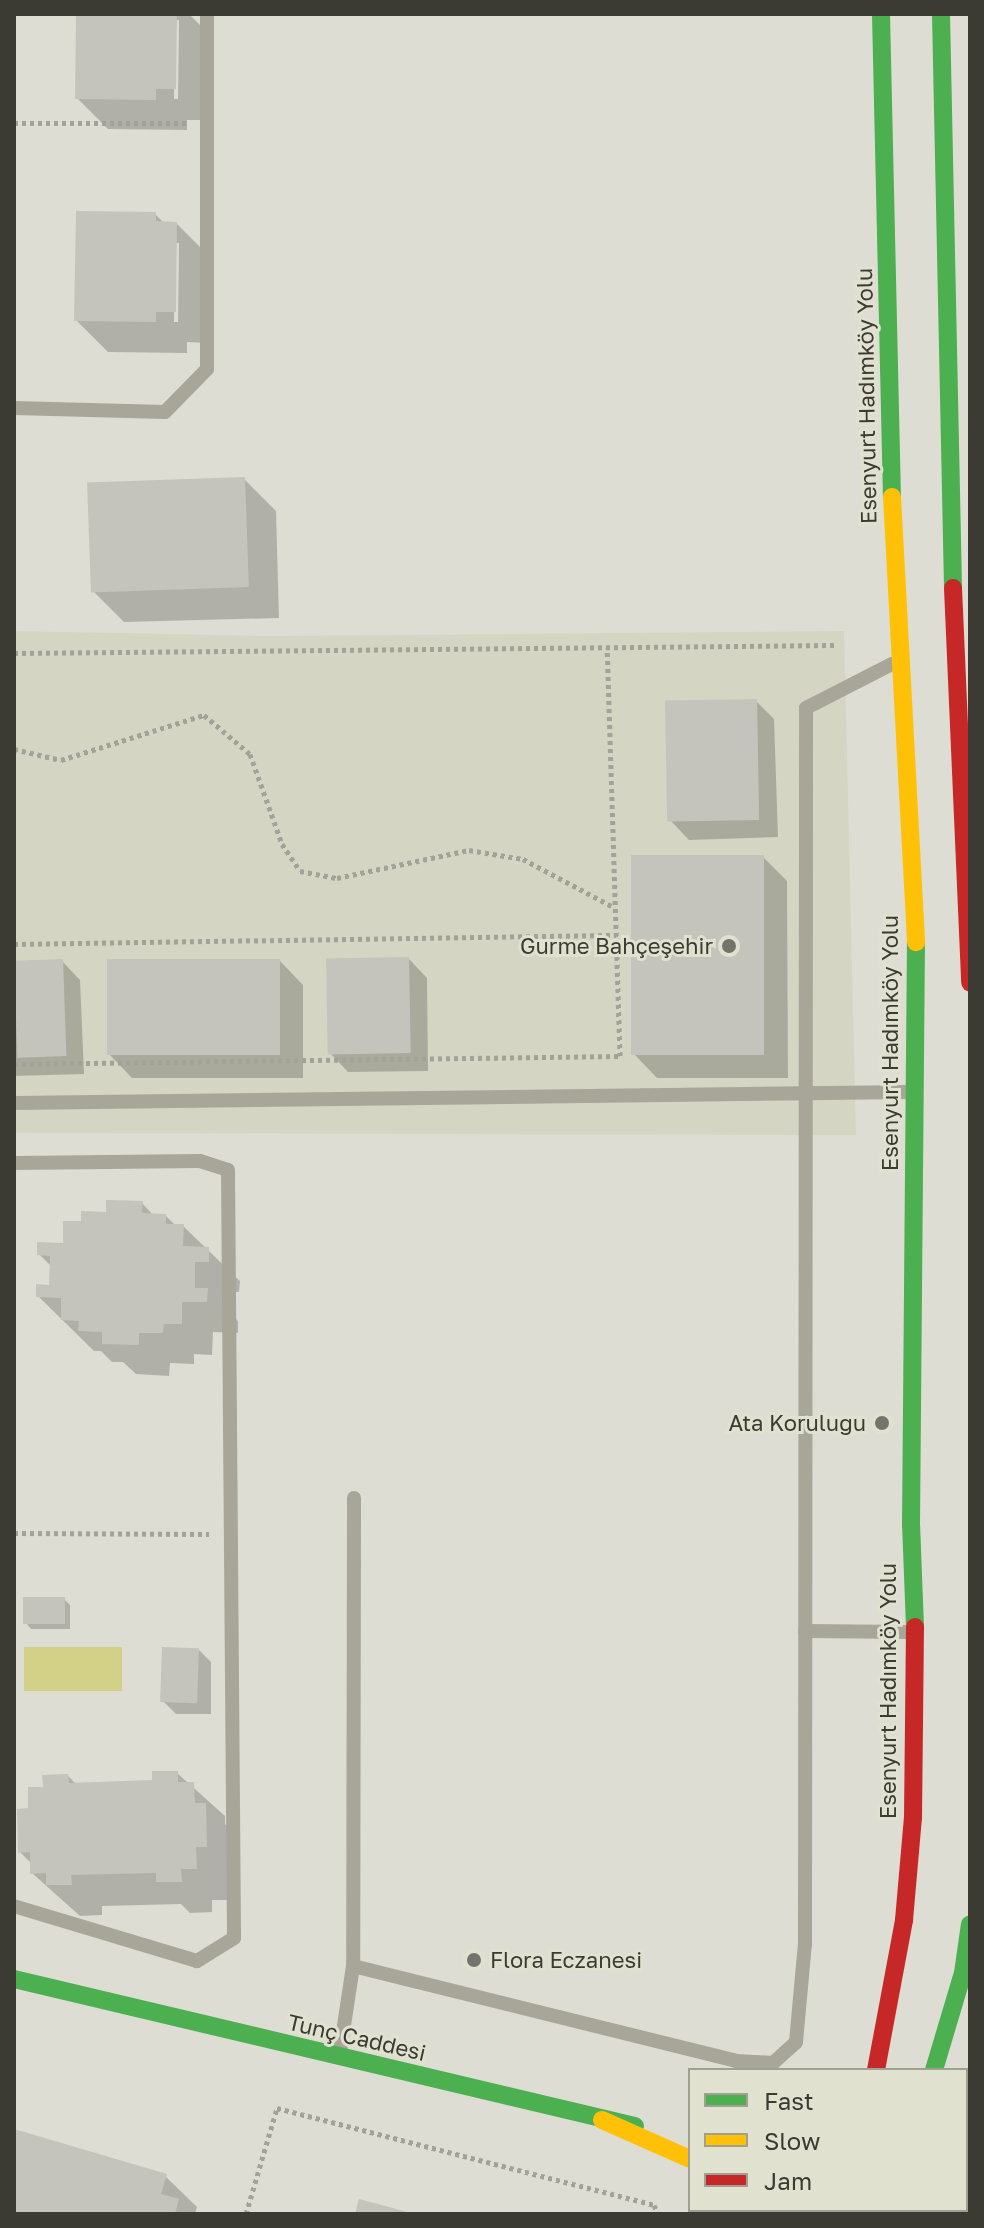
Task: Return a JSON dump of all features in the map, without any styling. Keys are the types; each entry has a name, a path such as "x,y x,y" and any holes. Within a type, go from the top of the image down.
{"main road":[{"name":"Esenyurt Hadımköy Yolu","path":"875,2066 904,1920 912,1833 915,1632 911,1509 916,950 893,536 881,14"},
{"path":"941,14 956,707 970,983"},
{"path":"936,2068 963,1973 970,1924"},
{"name":"Tunç Caddesi","path":"14,1979 602,2120 675,2133"},
{"path":"602,2120 688,2158"}],"lane":[{"path":"14,408 165,412 207,369 207,14"},
{"path":"353,1966 736,2061 773,2063 796,2042 805,1944 806,708 900,660"},
{"path":"14,1103 915,1091"},
{"path":"14,1163 200,1161 228,1170 234,1938 197,1961 14,1906"},
{"path":"340,2058 353,1966 354,1498"},
{"path":"805,1631 915,1632"}],"path":[{"path":"14,123 207,123"},
{"path":"14,653 834,645"},
{"path":"14,1064 620,1056 607,648"},
{"path":"14,749 61,760 204,715 250,754 282,844 300,871 337,878 469,850 523,859 615,908"},
{"path":"14,944 616,935"},
{"path":"14,1533 231,1534"},
{"path":"246,2214 277,2108 654,2205 658,2214"}],"shaded area":[{"path":"14,631 269,636 844,631 856,1135 14,1133"},
{"path":"24,1647 122,1647 122,1691 24,1691"}],"building":[{"path":"76,14 177,14 176,89 156,89 156,100 75,99"},
{"path":"76,211 156,212 156,221 177,222 176,312 156,312 156,322 74,321"},
{"path":"245,477 249,587 91,592 87,483"},
{"path":"757,699 759,820 667,822 665,701"},
{"path":"631,855 764,855 764,1055 631,1055"},
{"path":"409,957 411,1053 328,1054 326,958"},
{"path":"63,959 66,1056 17,1058 14,961"},
{"path":"107,959 280,959 280,1055 107,1055"},
{"path":"106,1200 143,1201 142,1213 166,1214 166,1224 184,1224 183,1246 209,1247 209,1262 195,1262 195,1288 208,1288 207,1302 182,1302 182,1324 164,1324 163,1333 139,1333 139,1345 102,1344 102,1332 78,1331 79,1321 61,1320 61,1298 36,1297 36,1284 49,1285 50,1256 37,1255 37,1242 63,1243 63,1221 81,1221 81,1211 106,1212"},
{"path":"23,1597 65,1597 65,1624 23,1624"},
{"path":"162,1647 199,1648 197,1703 160,1702"},
{"path":"152,1771 178,1771 178,1782 194,1782 195,1803 206,1803 207,1847 196,1847 197,1869 181,1869 182,1882 156,1882 156,1873 71,1875 72,1885 46,1885 46,1873 30,1874 30,1852 18,1853 17,1809 28,1808 28,1787 43,1787 42,1775 68,1774 69,1783 152,1780"},
{"path":"14,2129 167,2174 161,2194 179,2199 175,2214 14,2214"},
{"path":"359,2199 411,2213 411,2214 355,2214"}],"traffic: fast":[{"path":"881,14 892,497"},
{"path":"941,14 953,588"},
{"path":"915,1627 911,1525 916,942"},
{"path":"935,2068 963,1973 970,1924"},
{"path":"14,1979 635,2126"}],"traffic: slow":[{"path":"892,497 916,942"},
{"path":"602,2120 688,2158"},
{"path":"905,2212 911,2214"}],"traffic: jam":[{"path":"953,588 970,983"},
{"path":"876,2068 904,1920 913,1818 915,1627"}],"place":[{"name":"Gurme Bahçeşehir","path":"729,946"},
{"name":"Ata Koruluğu","path":"882,1423"},
{"name":"Flora Eczanesi","path":"474,1960"}]}
